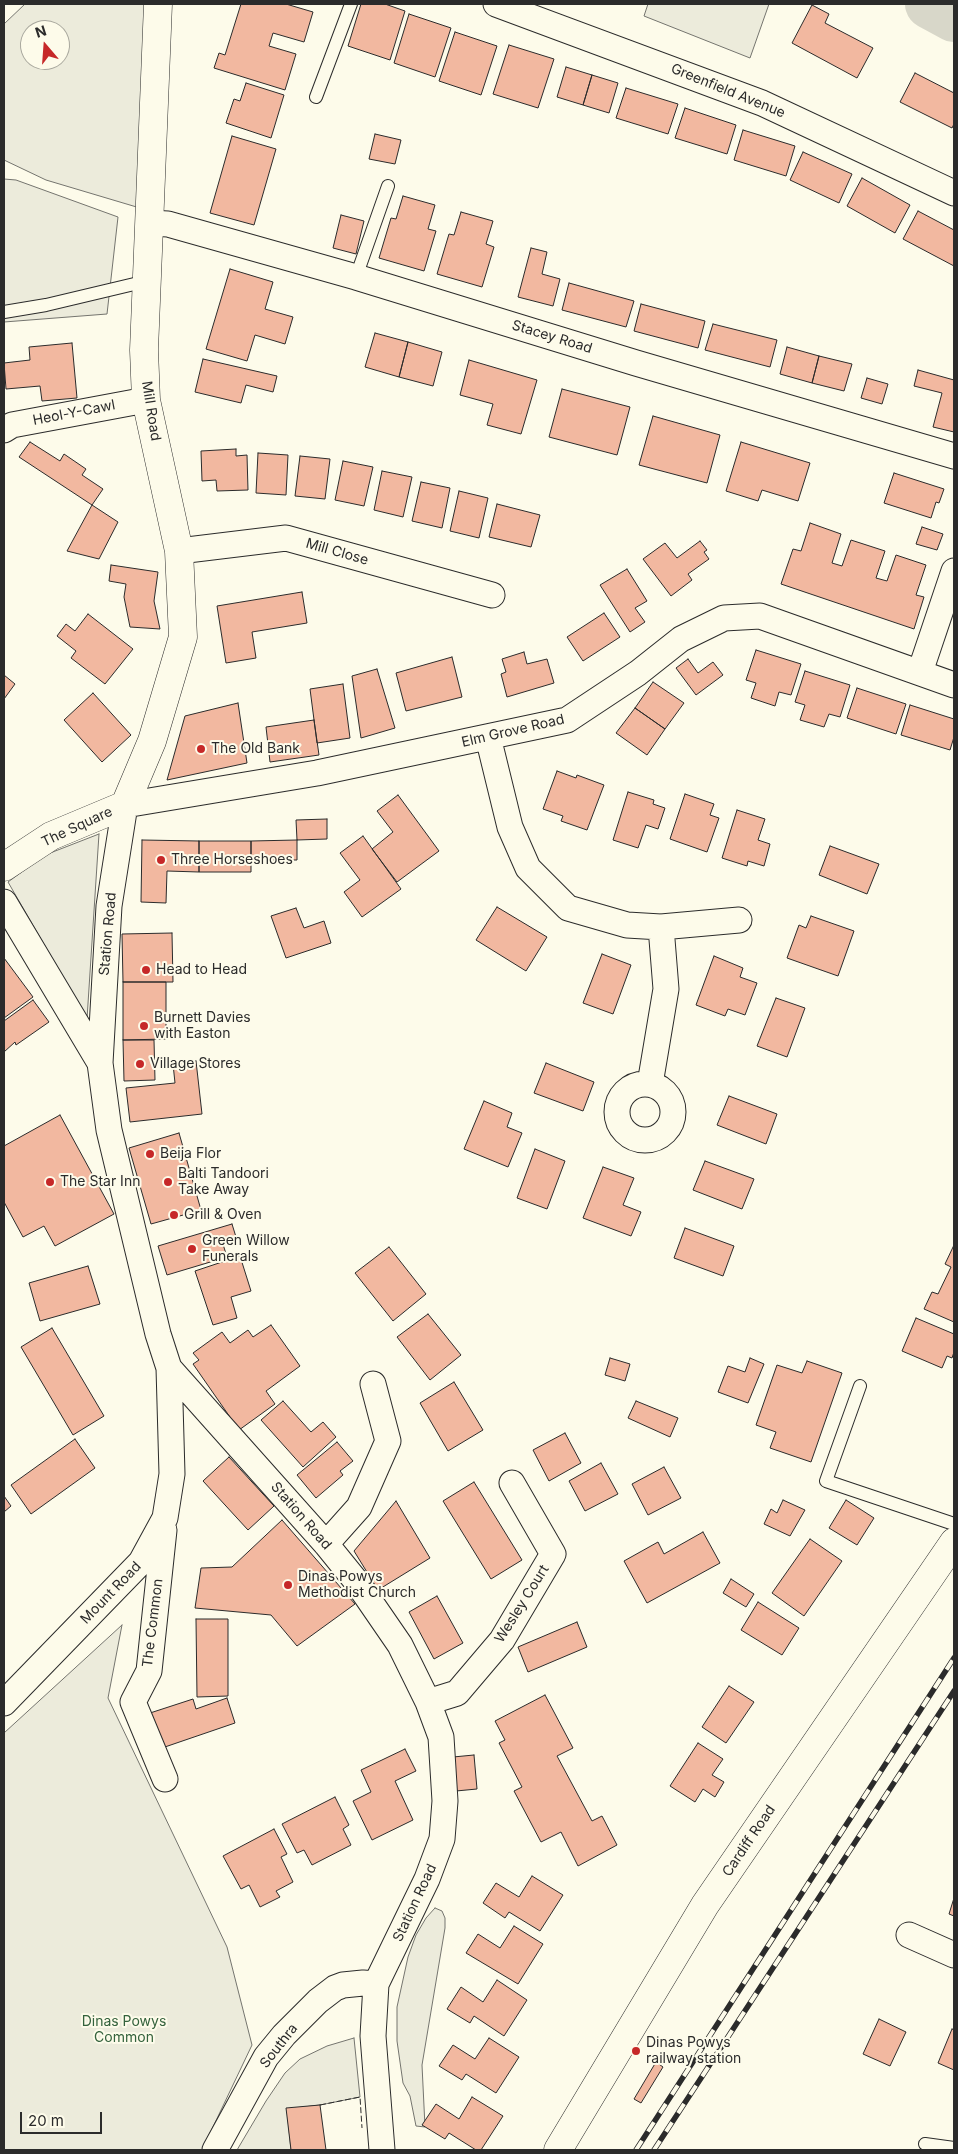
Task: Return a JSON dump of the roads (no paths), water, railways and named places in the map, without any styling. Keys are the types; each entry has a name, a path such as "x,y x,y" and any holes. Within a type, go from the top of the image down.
{"street":[{"name":"Mill Road","path":"125,805 152,740 183,637 179,551 146,400 144,350 158,4"},
{"name":"Greenfield Avenue","path":"496,4 762,103 954,194"},
{"name":"Stacey Road","path":"149,223 168,224 356,277 636,363 954,456"},
{"name":"Heol-Y-Cawl","path":"4,430 12,425 146,400"},
{"name":"Mill Close","path":"179,551 286,538 492,595"},
{"path":"920,672 954,571"},
{"name":"Elm Grove Road","path":"125,805 317,773 568,720 638,673 681,639 724,618 760,616 954,685"},
{"path":"488,737 510,827 528,868 568,908 627,925 661,927 739,920"},
{"name":"The Square","path":"4,866 51,836 125,805"},
{"name":"Station Road","path":"125,805 109,906 100,1063 109,1130 158,1334 169,1368 326,1544 356,1581 400,1645 428,1702 441,1736 445,1801 442,1839 427,1879 376,1984 373,2036 382,2150"},
{"name":"Station Road","path":"4,902 100,1063"},
{"path":"650,1084 666,989 661,927"},
{"name":"Mount Road","path":"4,1703 141,1562 165,1518 172,1474 169,1368"},
{"path":"326,1544 359,1507 388,1441 373,1384"},
{"name":"Wesley Court","path":"428,1702 457,1692 502,1640 553,1554 512,1483"},
{"name":"The Common","path":"165,1518 149,1671 133,1702 165,1779"},
{"name":"Cardiff Road","path":"558,2150 705,1905 954,1542"},
{"path":"909,1935 954,1955"},
{"name":"Southra","path":"215,2150 266,2057 284,2035 318,2001 335,1988 364,1982 376,1984"}],"lane":[{"path":"316,97 351,4"},
{"path":"356,277 388,186"},
{"path":"4,312 46,305 147,281"},
{"path":"860,1386 826,1481 954,1524"},
{"path":"924,2144 954,2148"}],"waterway":[{"path":"930,4 954,17"}],"railway":[{"path":"636,2150 954,1658"},
{"path":"654,2150 954,1691"}],"place":[{"name":"The Old Bank","path":"201,749"},
{"name":"Three Horseshoes","path":"161,860"},
{"name":"Head to Head","path":"146,970"},
{"name":"Burnett Davies with Easton","path":"144,1026"},
{"name":"Village Stores","path":"140,1064"},
{"name":"Beija Flor","path":"150,1154"},
{"name":"The Star Inn","path":"50,1182"},
{"name":"Balti Tandoori Take Away","path":"168,1182"},
{"name":"Grill & Oven","path":"174,1215"},
{"name":"Green Willow Funerals","path":"192,1249"},
{"name":"Dinas Powys Methodist Church","path":"288,1585"},
{"name":"Dinas Powys railway station","path":"636,2051"}],"park label":[{"name":"Dinas Powys Common","path":"124,2030"}]}
